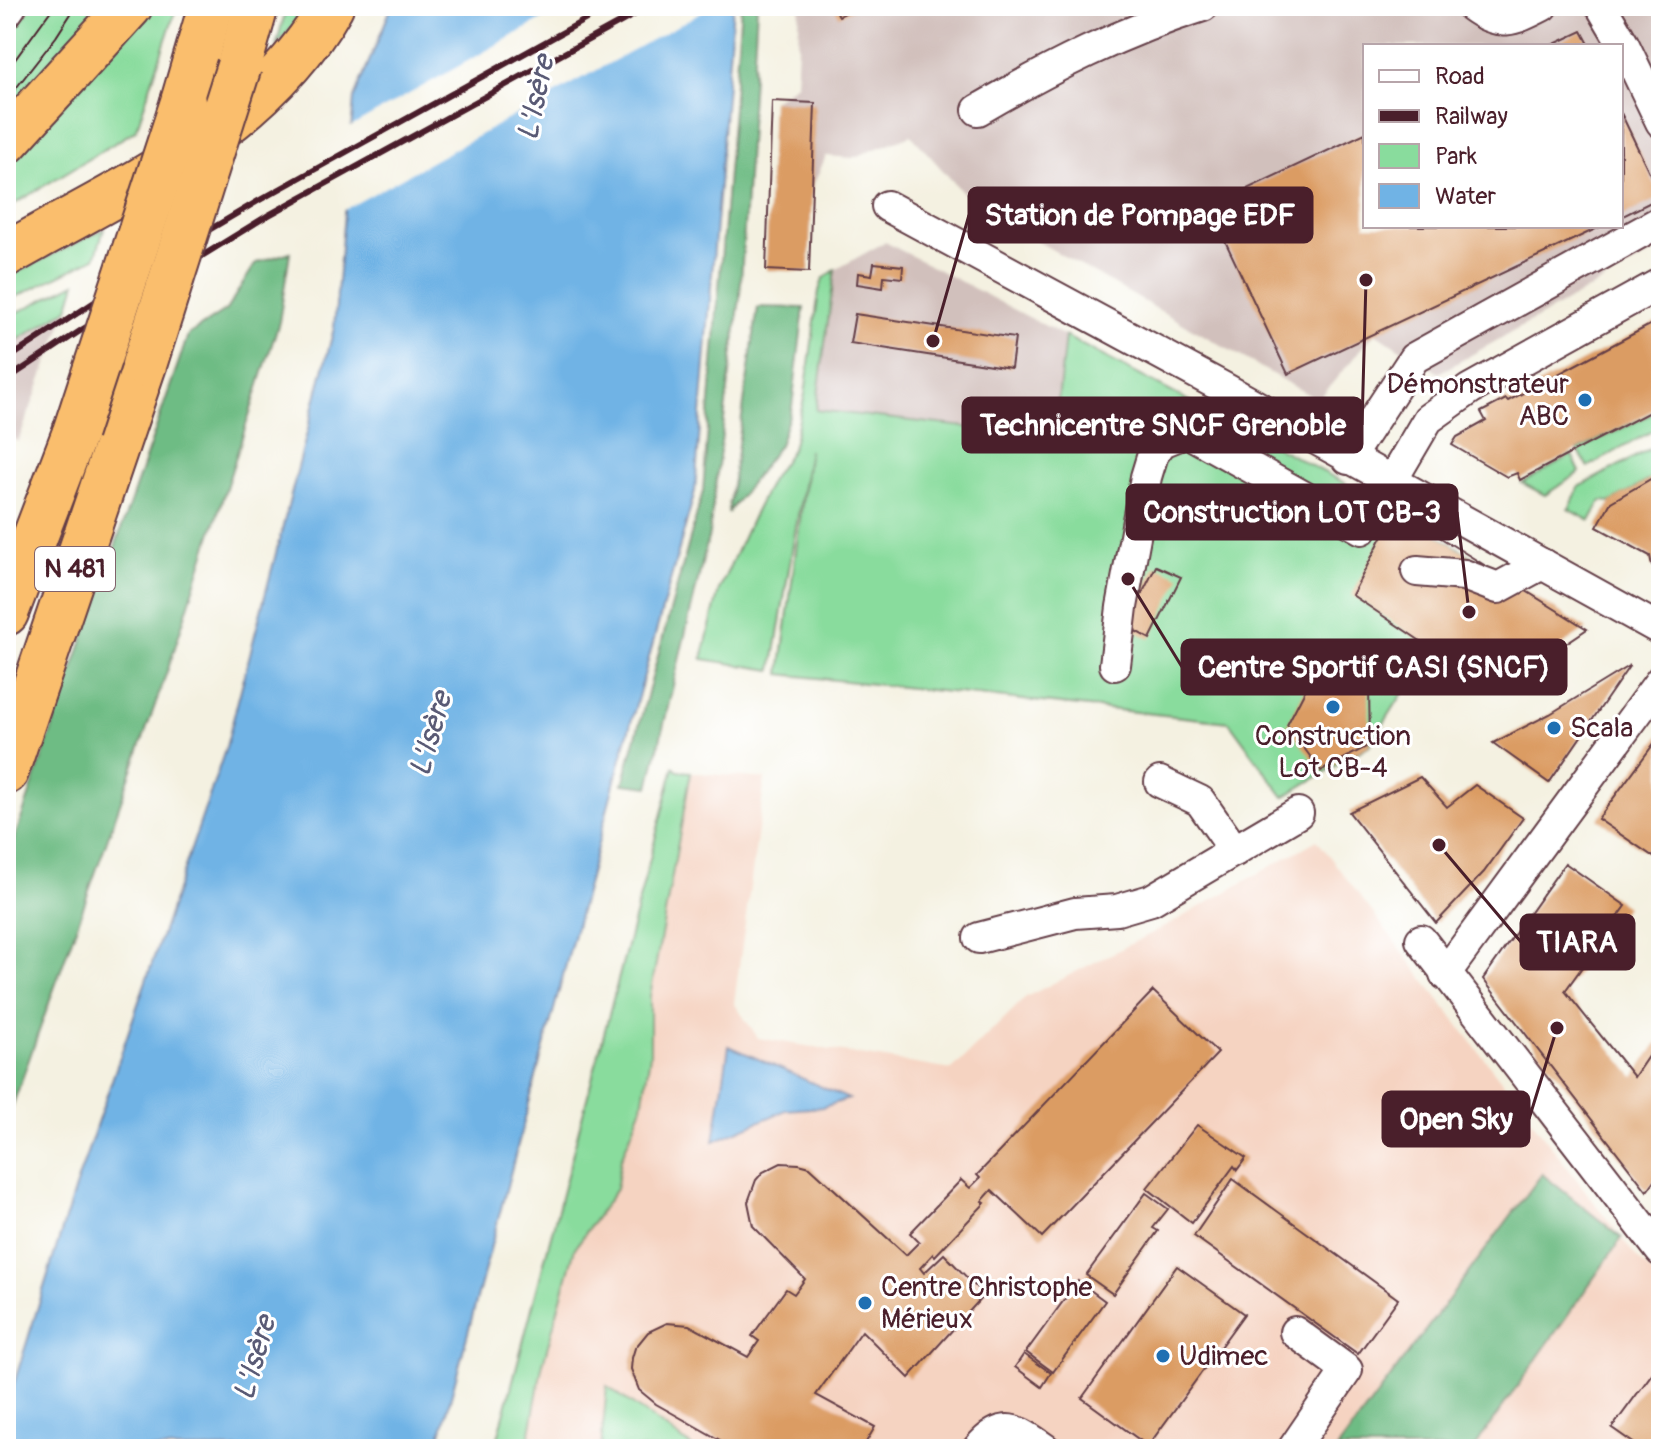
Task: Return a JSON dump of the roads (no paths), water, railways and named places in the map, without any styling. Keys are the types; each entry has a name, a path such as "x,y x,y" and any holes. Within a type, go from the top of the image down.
{"highway":[{"path":"6,142 130,6"},
{"name":"N 481","path":"6,613 75,432 183,102 211,6"},
{"name":"N 481","path":"6,772 144,365 256,6"},
{"path":"6,255 142,180 213,133 279,77 304,49 331,6"}],"street":[{"path":"6,13 11,6"},
{"path":"978,110 1056,65 1154,21 1203,6"},
{"path":"1471,6 1494,20 1516,19 1542,6"},
{"path":"1601,6 1624,45 1661,122"},
{"path":"887,206 1661,630"},
{"path":"1348,459 1414,358 1661,221"},
{"path":"1391,482 1428,419 1470,389 1661,283"},
{"path":"1115,665 1122,607 1146,477 1153,454 1162,442 1187,432 1362,529"},
{"path":"1417,571 1464,575 1498,588 1542,564"},
{"path":"1445,974 1661,680"},
{"path":"1160,782 1200,801 1235,851"},
{"path":"979,938 1075,913 1117,910 1151,900 1298,813"},
{"path":"1421,940 1659,1243"},
{"path":"1293,1449 1347,1370 1295,1332"},
{"path":"978,1449 990,1435 1002,1429 1022,1432 1045,1449"}],"water":[{"name":"L'Isère","path":"392,6 733,6 695,491 437,1449 6,1449 6,1409 75,1188 226,747 334,328 354,98"},
{"path":"729,1046 849,1099 823,1107 786,1110 714,1141"}],"tram line":[{"path":"6,72 54,6"},
{"path":"6,101 76,6"}],"railway":[{"path":"6,360 160,259 258,201 610,6"},
{"path":"6,380 267,216 650,6"}],"place":[{"name":"Technicentre SNCF Grenoble","path":"1366,280"},
{"name":"Station de Pompage EDF","path":"933,341"},
{"name":"Démonstrateur ABC","path":"1585,400"},
{"name":"Centre Sportif CASI (SNCF)","path":"1128,579"},
{"name":"Construction LOT CB-3","path":"1469,612"},
{"name":"Construction Lot CB-4","path":"1333,707"},
{"name":"Scala","path":"1554,728"},
{"name":"TIARA","path":"1439,845"},
{"name":"Open Sky","path":"1557,1028"},
{"name":"Centre Christophe Mérieux","path":"865,1303"},
{"name":"Udimec","path":"1163,1356"}]}
